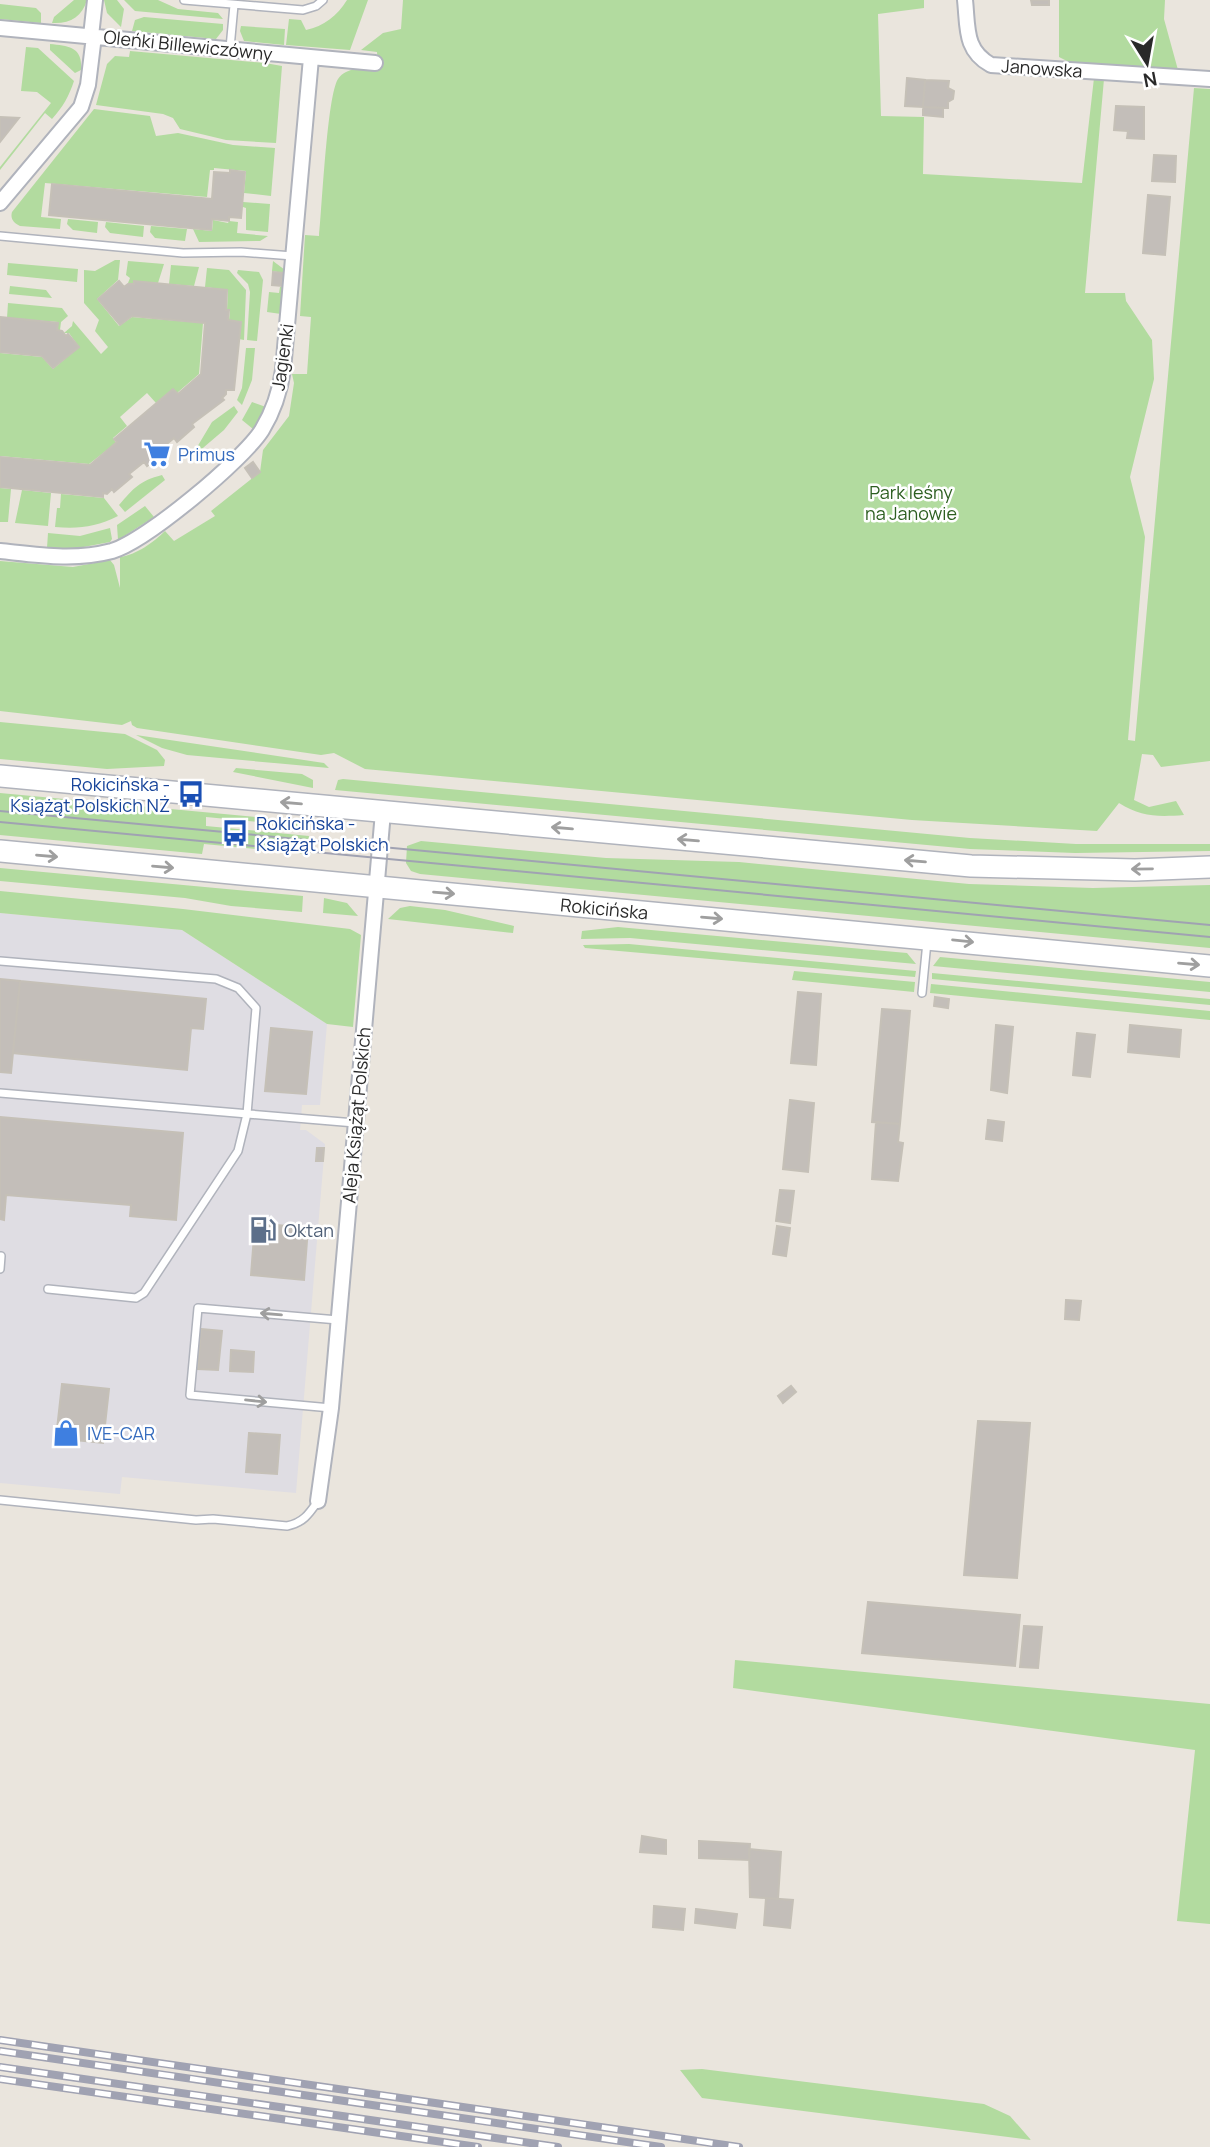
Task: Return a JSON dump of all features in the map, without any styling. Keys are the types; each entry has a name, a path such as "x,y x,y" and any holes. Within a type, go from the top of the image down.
{"main road":[{"path":"0,776 971,866 1135,870 1210,867"},
{"name":"Rokicińska","path":"0,852 1210,966"}],"street":[{"path":"0,203 81,107 88,85 95,0"},
{"name":"Janowska","path":"965,0 969,39 973,50 979,58 991,65 1210,79"},
{"name":"Oleńki Billewiczówny","path":"0,28 375,63"},
{"name":"Jagienki","path":"0,551 73,558 127,545 154,528 245,452 262,429 279,390 311,58"},
{"name":"Aleja Książąt Polskich","path":"318,1502 331,1408 383,812"}],"lane":[{"path":"184,0 303,10 316,6 323,0"},
{"path":"230,48 234,5"},
{"path":"0,236 183,253 241,252 293,256"},
{"path":"922,993 927,938"},
{"path":"0,961 216,979 238,988 251,999 256,1008 247,1114 238,1150 144,1293 136,1298 48,1289"},
{"path":"0,1093 355,1123"},
{"path":"0,1269 1,1256"},
{"path":"331,1408 190,1395 198,1308 339,1320"},
{"path":"0,1500 196,1520 213,1519 287,1526 307,1517 318,1502"}],"shaded area":[{"path":"0,913 182,930 327,1024 320,1105 302,1105 300,1130 306,1130 325,1144 296,1493 122,1477 120,1494 0,1483"}],"green space":[{"path":"74,0 87,0 78,15 70,21 52,23 54,17"},
{"path":"104,0 117,0 124,9 121,27 107,13"},
{"path":"124,0 158,0 178,9 218,13 223,19 135,11"},
{"path":"347,0 368,0 350,50 286,45 289,19 301,20 306,30 313,28 330,20"},
{"name":"Park leśny na Janowie","path":"403,0 924,0 924,8 878,14 881,116 924,117 923,174 1082,183 1094,78 1104,79 1085,293 1125,293 1126,301 1152,340 1154,379 1130,477 1145,537 1128,740 1135,741 1194,88 1210,89 1210,761 1161,767 1153,755 1142,754 1134,800 1149,807 1176,801 1184,815 1150,815 1119,803 1097,831 912,820 365,769 334,753 321,755 137,728 131,721 122,725 0,711 0,561 73,567 110,560 120,588 120,557 132,554 165,531 174,541 215,516 211,511 260,472 263,450 289,416 294,383 292,374 307,374 311,317 300,316 305,235 319,236 334,90 338,79 346,72 378,68 377,52 361,50 383,33 401,29"},
{"path":"1059,0 1165,0 1164,19 1178,70 1069,62 1059,57"},
{"path":"0,4 36,8 41,13 41,23 0,19"},
{"path":"144,17 223,24 223,30 216,39 132,31 135,20"},
{"path":"241,26 285,29 284,45 244,41"},
{"path":"50,44 69,47 77,52 81,70 75,73 50,50"},
{"path":"26,47 38,48 74,81 56,115 52,119 45,113 0,170 51,103 37,92 21,91"},
{"path":"130,51 282,66 276,143 226,140 180,129 173,118 163,114 96,105 107,64 115,56 129,57"},
{"path":"94,109 150,116 156,136 178,133 233,145 275,148 271,196 244,193 246,171 214,168 210,170 207,197 45,183 41,217 61,219 60,229 18,225 12,219 12,212"},
{"path":"243,202 270,204 268,232 246,230 246,208 243,207"},
{"path":"68,219 98,222 97,233 73,230 67,224"},
{"path":"213,220 238,222 237,233 268,236 260,241 199,242 193,229 212,231"},
{"path":"106,222 144,226 143,237 110,233 105,227"},
{"path":"151,226 187,229 185,241 155,238 150,232"},
{"path":"120,260 118,280 97,299 119,326 132,317 203,323 199,374 177,393 173,389 156,403 147,393 120,417 127,426 113,438 116,443 89,464 0,456 0,353 42,357 53,369 79,347 69,333 64,333 72,326 73,321 101,354 108,347 95,331 99,320 84,303 84,270 95,271"},
{"path":"128,261 164,264 158,283 128,283"},
{"path":"273,261 285,270 281,314 267,312 269,292 279,293 282,287 283,273 272,271"},
{"path":"8,263 78,269 77,282 7,275"},
{"path":"171,265 199,267 194,286 169,284"},
{"path":"207,268 229,270 246,290 244,340 239,339 241,322 229,320 228,290 205,287"},
{"path":"238,270 259,272 263,280 257,341 247,340 250,292 248,284 237,273"},
{"path":"10,286 46,290 52,298 9,294"},
{"path":"8,303 62,308 68,316 61,322 58,330 58,322 7,318"},
{"path":"246,348 255,348 252,380 242,405 237,400 242,388"},
{"path":"252,402 266,407 253,429 242,420"},
{"path":"234,406 238,412 224,430 190,459 212,422"},
{"path":"162,475 165,480 125,512 119,505 138,486"},
{"path":"0,488 11,489 8,522 0,522"},
{"path":"22,490 51,493 48,526 15,523"},
{"path":"61,494 104,498 118,516 87,526 55,527"},
{"path":"145,506 154,517 118,540 117,525"},
{"path":"110,528 110,542 73,549 47,548 48,533 80,536"},
{"path":"0,722 125,734 157,750 165,760 164,766 107,769 0,759"},
{"path":"136,735 324,763 329,768 187,755 162,748"},
{"path":"236,768 302,774 313,780 313,788 233,772"},
{"path":"338,780 970,838 1076,844 1210,844 1210,851 1075,853 970,849 335,790"},
{"path":"0,793 310,822 310,827 206,817 206,826 309,836 307,854 204,844 202,854 0,835"},
{"path":"421,841 606,858 739,862 969,884 1093,888 1210,885 1210,948 420,874 411,871 406,863 407,846"},
{"path":"0,868 303,896 302,912 0,881"},
{"path":"0,891 350,929 361,935 353,1027 327,1024 182,930 0,913"},
{"path":"324,898 347,903 358,916 323,913"},
{"path":"410,906 445,910 514,926 513,933 388,919 400,908"},
{"path":"618,927 907,953 916,964 630,938 581,939 582,931"},
{"path":"629,944 916,971 915,977 585,948 583,945"},
{"path":"940,957 1210,982 1210,992 933,966"},
{"path":"794,971 915,982 914,992 792,980"},
{"path":"932,973 1210,999 1210,1005 932,979"},
{"path":"931,984 1210,1011 1210,1020 930,993"},
{"path":"735,1660 1210,1704 1210,1924 1177,1921 1195,1750 733,1688"},
{"path":"702,2069 984,2104 1010,2116 1031,2140 702,2098 680,2070"}],"building":[{"path":"1031,0 1049,0 1049,5 1032,5"},
{"path":"907,78 925,80 923,107 905,106"},
{"path":"925,80 949,81 948,88 954,91 948,108 923,107"},
{"path":"1116,106 1144,107 1144,139 1127,138 1128,131 1114,130"},
{"path":"923,107 943,108 943,117 923,115"},
{"path":"0,117 19,118 0,142"},
{"path":"1154,155 1176,156 1175,182 1152,181"},
{"path":"230,170 245,172 241,218 229,217 229,221 212,219 211,230 49,215 52,184 212,199 214,172 230,173"},
{"path":"1148,195 1170,197 1165,255 1143,253"},
{"path":"273,272 283,273 282,286 272,285"},
{"path":"119,281 124,287 134,284 134,281 227,290 228,320 241,322 234,390 226,390 222,398 224,400 192,424 194,427 177,442 174,438 162,448 165,452 147,466 144,462 129,474 132,477 114,492 112,489 107,494 103,493 103,497 0,487 0,457 90,465 117,442 114,439 173,389 178,394 201,374 205,323 132,316 120,325 98,299"},
{"path":"0,317 58,323 57,330 66,336 68,334 79,347 53,368 42,356 0,352"},
{"path":"253,462 260,472 252,478 245,468"},
{"path":"0,979 20,981 11,1073 0,1072"},
{"path":"20,981 206,999 203,1029 191,1028 187,1070 13,1053"},
{"path":"798,992 821,994 816,1065 791,1063"},
{"path":"935,997 949,999 948,1008 934,1006"},
{"path":"882,1009 910,1011 900,1124 872,1122"},
{"path":"996,1025 1013,1027 1007,1093 991,1090"},
{"path":"1130,1025 1181,1030 1179,1057 1128,1052"},
{"path":"271,1028 312,1032 306,1094 265,1091"},
{"path":"1077,1033 1095,1035 1090,1077 1073,1075"},
{"path":"790,1100 814,1103 808,1172 783,1169"},
{"path":"0,1117 183,1133 176,1220 130,1216 131,1205 6,1195 4,1220 0,1219"},
{"path":"988,1120 1004,1122 1002,1141 986,1139"},
{"path":"876,1122 900,1124 898,1142 903,1143 898,1181 872,1179"},
{"path":"317,1148 324,1148 323,1161 316,1161"},
{"path":"780,1190 794,1191 790,1223 776,1221"},
{"path":"255,1223 308,1228 304,1280 251,1275"},
{"path":"777,1226 790,1228 786,1256 773,1254"},
{"path":"1066,1300 1081,1301 1079,1320 1065,1319"},
{"path":"201,1329 222,1331 218,1370 198,1369"},
{"path":"231,1350 254,1352 253,1372 230,1371"},
{"path":"62,1384 109,1389 103,1443 56,1438"},
{"path":"791,1386 796,1392 783,1403 778,1396"},
{"path":"978,1421 1030,1423 1017,1578 964,1575"},
{"path":"249,1433 280,1435 277,1474 246,1472"},
{"path":"868,1602 1020,1615 1015,1666 862,1653"},
{"path":"1024,1626 1042,1627 1038,1668 1020,1667"},
{"path":"642,1836 666,1840 666,1854 640,1852"},
{"path":"699,1841 750,1844 749,1860 699,1858"},
{"path":"749,1849 781,1852 778,1899 750,1897"},
{"path":"766,1898 793,1900 790,1928 764,1925"},
{"path":"654,1906 685,1909 683,1930 653,1927"},
{"path":"696,1909 737,1914 735,1928 695,1923"}],"tram line":[{"path":"0,811 1210,925"},
{"path":"0,822 1210,937"}],"railway":[{"path":"0,2040 739,2147"},
{"path":"0,2051 661,2147"},
{"path":"0,2067 558,2147"},
{"path":"0,2079 478,2147"}],"place":[{"name":"Primus","path":"157,454"},
{"name":"Rokicińska - Książąt Polskich NŻ","path":"191,794"},
{"name":"Rokicińska - Książąt Polskich","path":"235,833"},
{"name":"Oktan","path":"263,1230"},
{"name":"IVE-CAR","path":"66,1433"}]}
